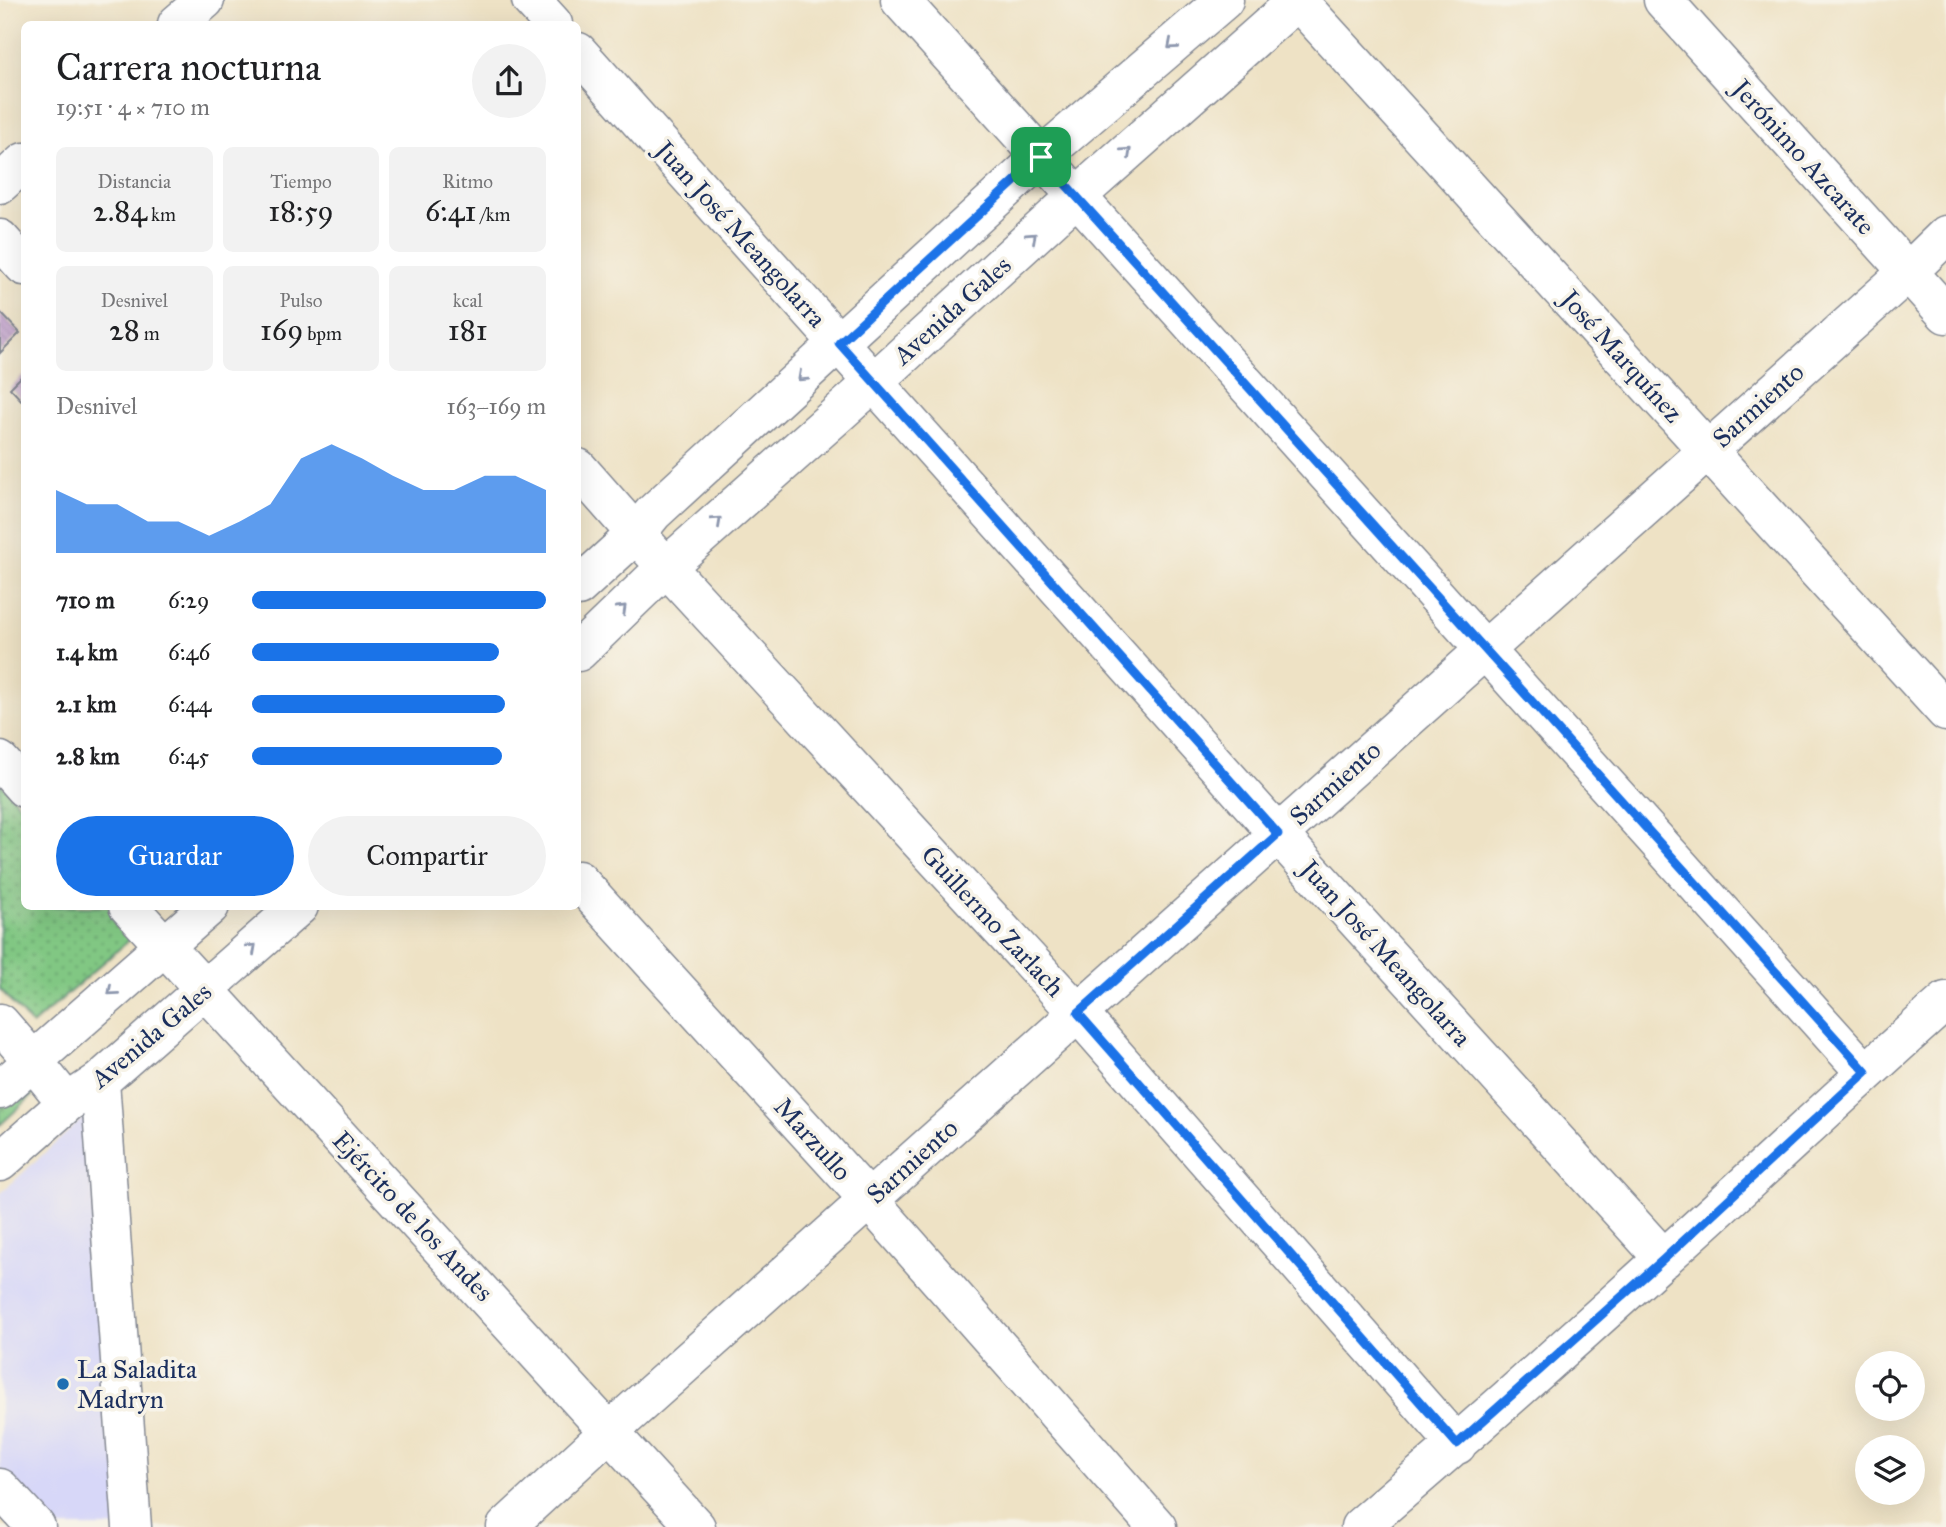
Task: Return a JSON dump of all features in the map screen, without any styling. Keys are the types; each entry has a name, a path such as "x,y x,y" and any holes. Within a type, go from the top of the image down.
{"street":[{"path":"531,0 549,21"},
{"path":"900,0 1866,1072"},
{"name":"Avenida Gales","path":"581,584 636,534 653,513 1041,157 1224,0"},
{"name":"Avenida Gales","path":"581,649 666,567 1297,0"},
{"name":"José Marquínez","path":"1297,0 1946,712"},
{"name":"Jerónimo Azcarate","path":"1662,0 1946,314"},
{"name":"Juan José Meangolarra","path":"581,55 1278,834 1664,1259"},
{"path":"0,184 21,165"},
{"name":"Sarmiento","path":"506,1527 610,1431 1908,272 1946,235"},
{"path":"0,239 21,263"},
{"name":"Guillermo Zarlach","path":"581,471 1078,1013 1457,1444"},
{"path":"0,761 21,785"},
{"name":"Marzullo","path":"581,883 869,1200 1157,1527"},
{"name":"Ejército de los Andes","path":"132,910 696,1527"},
{"path":"0,1090 204,910"},
{"name":"Avenida Gales","path":"0,1162 67,1103 100,1081 295,910"},
{"path":"1360,1527 1664,1259 1946,1001"},
{"path":"0,1023 67,1103"},
{"path":"100,1081 132,1527"},
{"path":"0,1488 36,1527"}],"shaded area":[{"name":"La Saladita Madryn","path":"109,1094 133,1527 50,1527 0,1470 0,1194"}],"green space":[{"path":"0,782 21,806 21,910 113,910 135,935 32,1025 0,989"},
{"path":"26,1083 35,1093 0,1125 0,1106"}],"building":[{"path":"0,312 20,333 0,353"},
{"path":"21,377 21,400 10,388"}],"place":[{"name":"La Saladita Madryn","path":"63,1384"}],"route":[{"path":"1041,157 1866,1072 1664,1259 1457,1444 1078,1013 1278,834 839,343 1041,157"}]}
